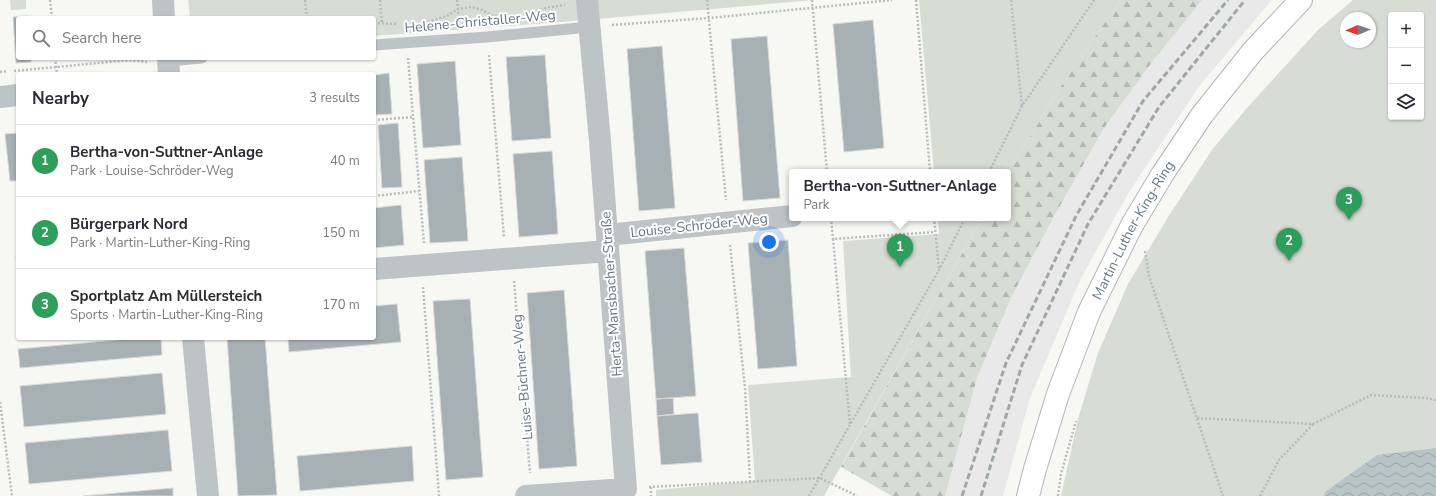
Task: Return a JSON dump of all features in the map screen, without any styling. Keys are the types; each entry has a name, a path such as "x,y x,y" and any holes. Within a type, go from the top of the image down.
{"main road":[{"name":"Martin-Luther-King-Ring","path":"1028,496 1035,468 1061,387 1089,312 1132,225 1162,175 1202,115 1253,51 1301,0"}],"street":[{"path":"163,0 164,16"},
{"name":"Herta-Mansbacher-Straße","path":"588,12 600,141 626,488"},
{"path":"0,97 16,95"},
{"name":"Louise-Schröder-Weg","path":"607,243 728,222 789,216"},
{"path":"376,269 509,259 607,243"},
{"path":"193,340 208,496"},
{"path":"526,496 626,488"}],"lane":[{"name":"Helene-Christaller-Weg","path":"376,45 487,37 588,12"},
{"path":"168,64 191,60"}],"path":[{"path":"50,0 52,16"},
{"path":"305,0 307,16"},
{"path":"380,0 381,9"},
{"path":"458,0 460,39"},
{"path":"707,0 745,388 750,481"},
{"path":"812,0 827,169"},
{"path":"523,14 562,5 588,12 709,18 892,0"},
{"path":"916,0 930,169"},
{"path":"1011,0 1022,106"},
{"path":"990,169 1022,106 1094,0"},
{"path":"426,22 447,16 458,9 471,7 482,10 491,15 508,16"},
{"path":"376,23 403,25"},
{"name":"Luise-Büchner-Weg","path":"487,37 532,496"},
{"path":"406,42 419,191 439,496"},
{"path":"55,60 57,72"},
{"path":"0,72 130,60 168,64"},
{"path":"376,120 413,117"},
{"path":"376,196 419,191"},
{"path":"831,221 850,425"},
{"path":"934,221 939,270"},
{"path":"809,496 939,270 964,221"},
{"path":"833,239 935,232"},
{"path":"1144,249 1149,276 1223,496"},
{"path":"1260,496 1279,460 1313,424 1371,395 1436,400"},
{"path":"0,402 12,496"},
{"path":"1058,496 1061,474 1077,415"},
{"path":"1197,418 1313,424"},
{"path":"626,488 820,478 857,496"},
{"path":"650,487 651,496"}],"shaded area":[{"path":"1202,0 1272,0 1200,85 1129,192 1081,278 1030,398 1003,496 945,496 977,378 1010,300 1052,220 1104,128 1152,62"}],"green space":[{"path":"10,0 26,0 26,9 11,10"},
{"path":"188,0 814,0 574,21 376,36 376,16 190,16"},
{"path":"919,0 1121,0 1069,73 1010,169 934,169"},
{"path":"1121,0 1202,0 1152,62 1104,128 1052,220 1010,300 977,378 945,496 892,496 841,467 980,221 1011,221 1010,169 1069,73"},
{"path":"1353,0 1436,0 1436,496 1061,496 1078,419 1098,353 1128,284 1168,217 1212,150 1247,108 1318,30"},
{"path":"938,221 980,221 824,496 656,496 656,490 755,481 748,385 851,377 843,241 939,234"}],"water":[{"path":"1436,448 1436,496 1324,496 1325,492 1377,455"}],"building":[{"path":"13,17 16,17 16,60 31,60 31,62 16,63"},
{"path":"873,20 884,148 844,152 833,24"},
{"path":"767,36 780,198 743,201 731,39"},
{"path":"662,46 675,208 639,211 627,49"},
{"path":"545,55 551,138 512,141 506,57"},
{"path":"455,61 461,145 423,148 417,64"},
{"path":"389,73 392,114 376,115 376,75"},
{"path":"398,123 402,187 382,188 378,125"},
{"path":"16,133 16,181 10,181 5,134"},
{"path":"552,151 558,234 519,237 513,154"},
{"path":"462,157 468,241 430,243 424,160"},
{"path":"401,205 404,245 376,248 376,208"},
{"path":"788,240 797,366 758,369 748,243"},
{"path":"684,248 696,396 656,399 645,251"},
{"path":"564,290 577,466 539,469 527,293"},
{"path":"470,299 483,477 446,480 433,301"},
{"path":"397,304 401,342 289,352 288,340 376,340 376,306"},
{"path":"116,340 161,340 162,355 20,368 18,349"},
{"path":"227,340 265,340 277,495 238,496"},
{"path":"162,373 166,414 24,427 20,386"},
{"path":"673,398 674,414 657,416 656,399"},
{"path":"698,413 702,462 661,465 657,416"},
{"path":"168,430 172,471 29,484 25,443"},
{"path":"412,446 414,481 300,491 297,456"},
{"path":"173,488 173,496 83,496"}],"railway":[{"path":"962,496 1006,363 1076,216 1143,101 1228,0"},
{"path":"981,496 1022,365 1088,224 1159,107 1245,0"}],"place":[{"name":"Sportplatz Am Müllersteich","path":"1349,220"},
{"name":"Bürgerpark Nord","path":"1289,261"},
{"name":"Bertha-von-Suttner-Anlage","path":"900,267"}]}
